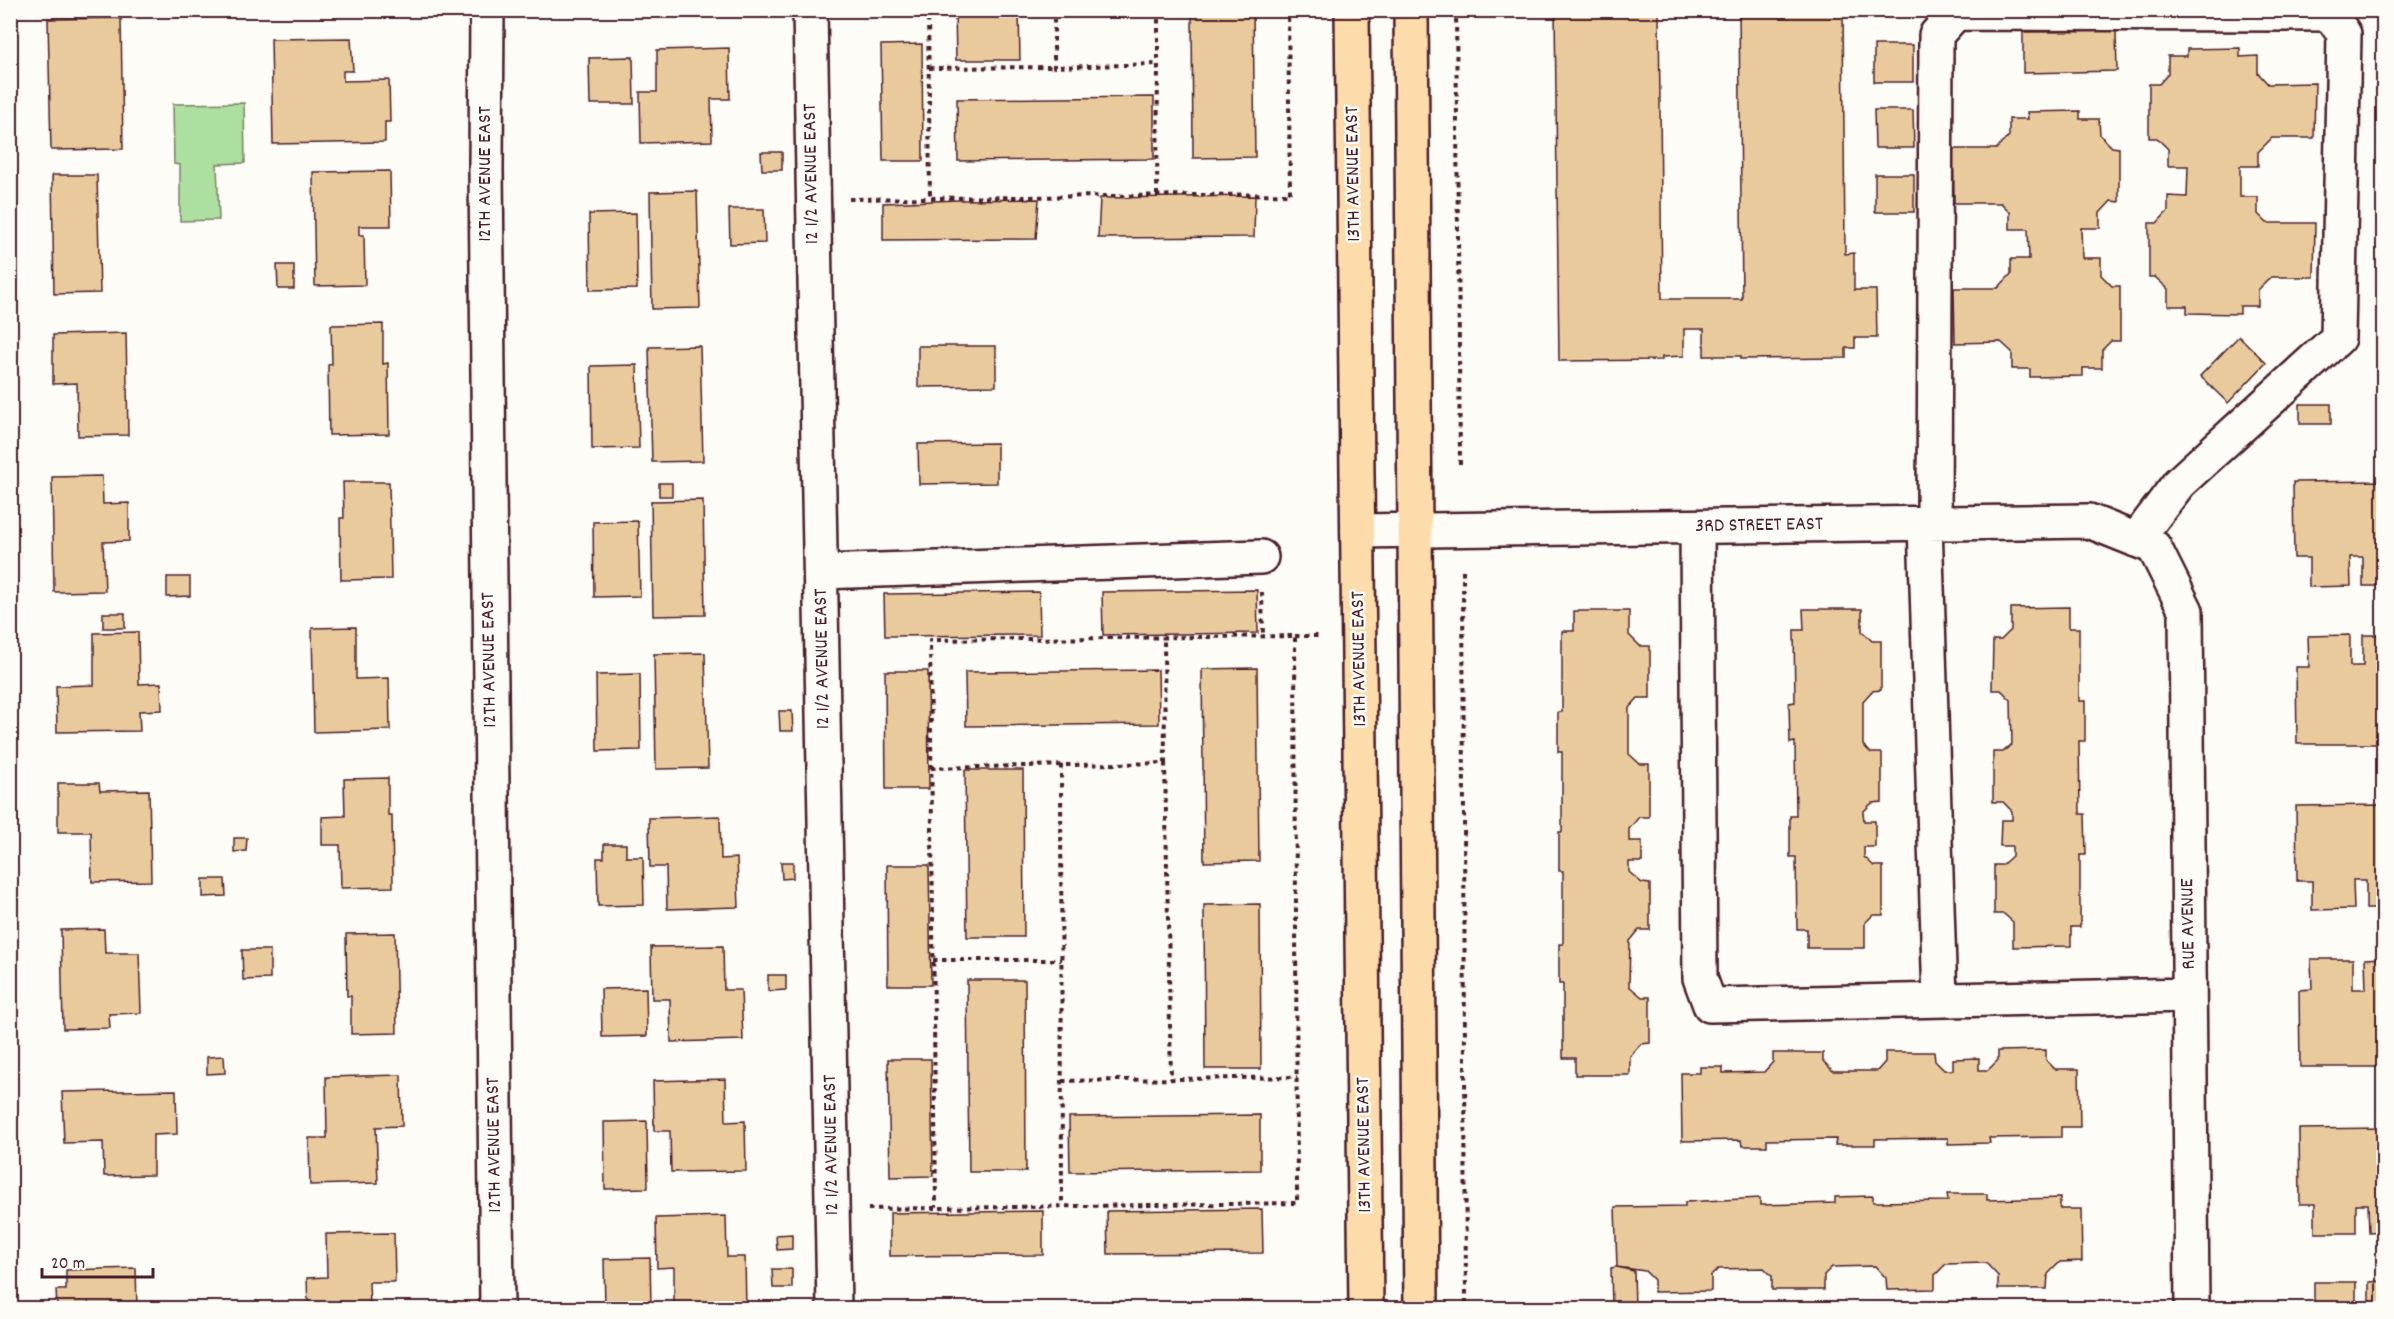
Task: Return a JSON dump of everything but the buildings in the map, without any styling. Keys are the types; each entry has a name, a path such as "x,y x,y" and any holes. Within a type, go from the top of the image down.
{"main road":[{"name":"13TH AVENUE EAST","path":"1352,10 1366,1308"},
{"path":"1411,10 1421,1308"}],"street":[{"name":"12TH AVENUE EAST","path":"487,10 486,180 497,1308"},
{"name":"12 1/2 AVENUE EAST","path":"810,10 834,1308"},
{"path":"1940,1000 1929,523 1936,35 1956,13 2330,14 2344,34 2338,338 2179,483 2145,543"},
{"name":"3RD STREET EAST","path":"1358,531 2089,521 2145,543"},
{"path":"1697,527 1700,978 1710,1005 2189,995"},
{"name":"RUE AVENUE","path":"2145,543 2186,611 2192,1308"},
{"path":"821,572 1261,557"}],"path":[{"path":"928,10 930,198"},
{"path":"1054,10 1054,67"},
{"path":"1157,195 1158,10"},
{"path":"842,199 1290,194 1288,10"},
{"path":"1456,10 1460,464"},
{"path":"929,68 1158,64"},
{"path":"1261,557 1263,636"},
{"path":"1463,570 1466,1308"},
{"path":"833,1210 1297,1203 1295,636"},
{"path":"936,1207 930,640 1320,636"},
{"path":"1164,637 1171,1079"},
{"path":"931,768 1165,763"},
{"path":"1061,765 1062,1205"},
{"path":"933,960 1061,960"},
{"path":"1062,1081 1297,1077"}],"green space":[{"path":"244,103 245,163 217,164 219,220 180,221 180,165 174,164 173,104"}]}
